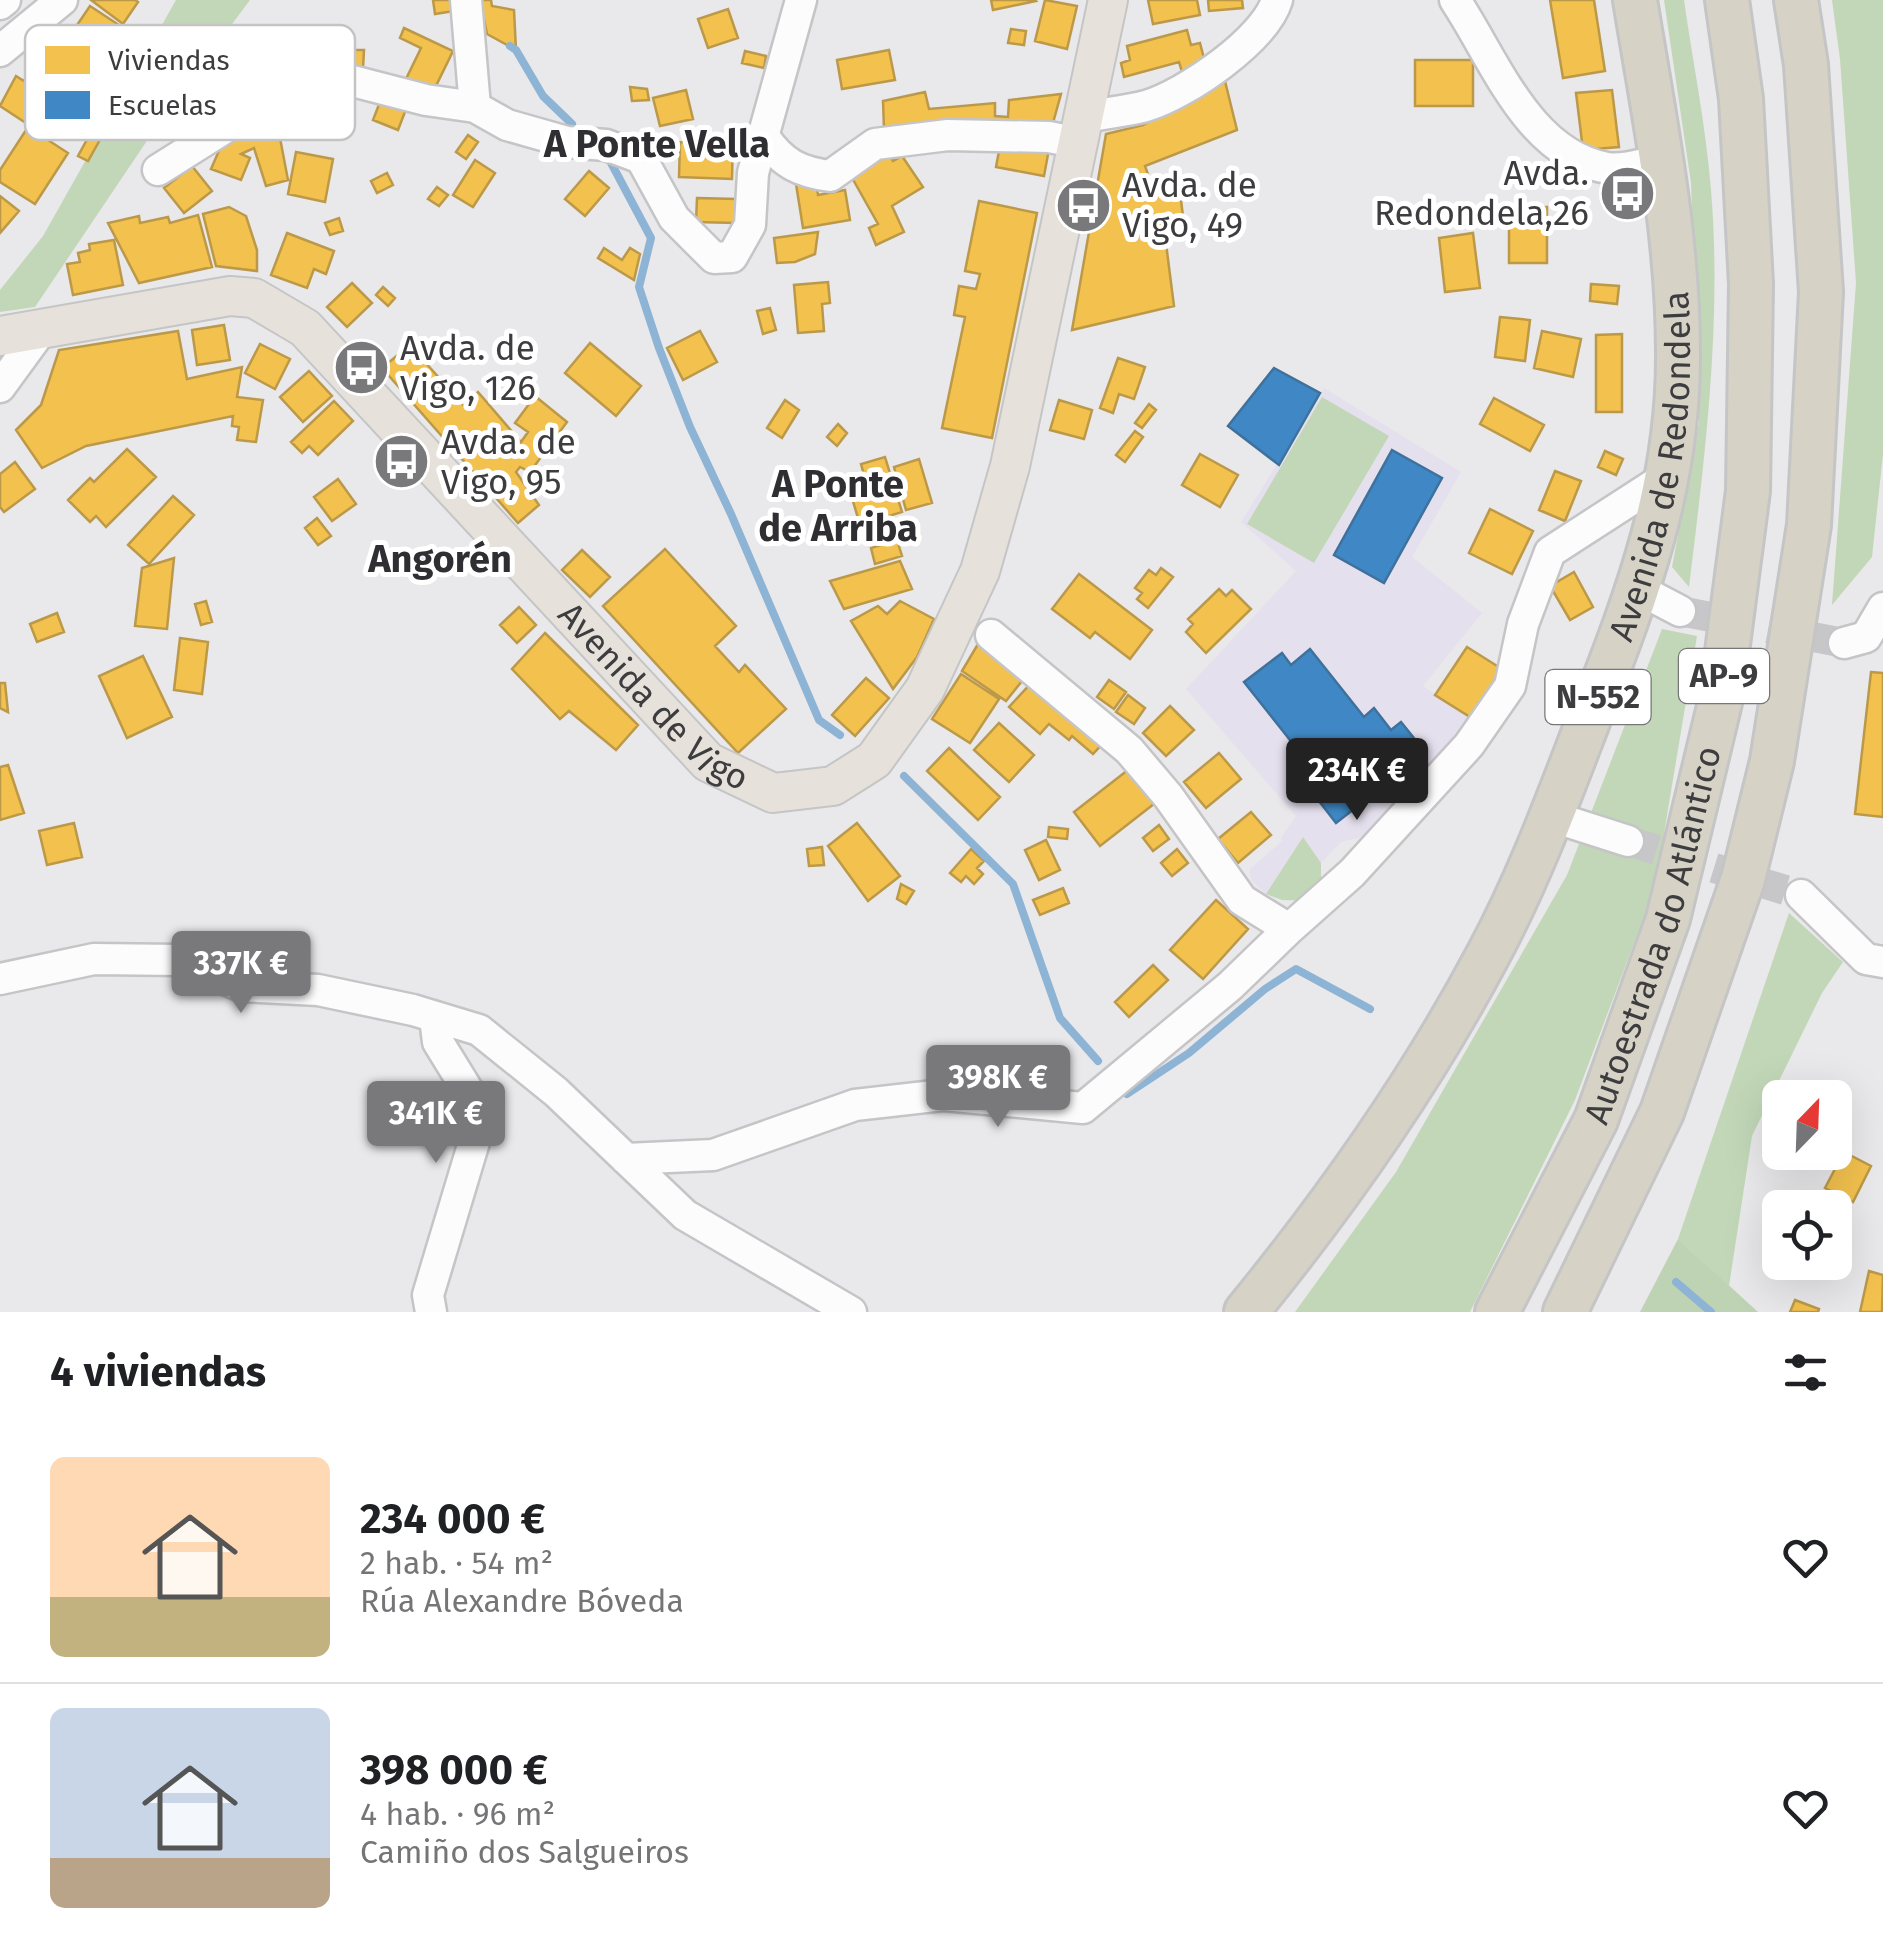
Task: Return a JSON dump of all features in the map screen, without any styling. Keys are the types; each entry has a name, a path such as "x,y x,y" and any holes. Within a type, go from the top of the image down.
{"highway":[{"name":"Avenida de Redondela","path":"1246,1312 1408,1090 1488,955 1553,818 1640,590 1669,475 1678,355 1672,227 1635,0"},
{"name":"Autoestrada do Atlántico","path":"1498,1312 1596,1120 1668,920 1721,698 1748,491 1752,284 1741,99 1727,0"},
{"name":"Autoestrada do Atlántico","path":"1564,1312 1662,1112 1743,879 1772,761 1810,526 1821,292 1806,65 1796,0"}],"main road":[{"name":"Avenida de Vigo","path":"0,336 206,298 254,298 305,328 708,762 773,792 833,786 874,760 925,689 980,572 1010,466 1108,0"}],"street":[{"path":"31,25 62,0"},
{"path":"466,0 475,107"},
{"path":"355,82 426,100 475,107 507,125 566,142 606,145 641,158 674,218 714,258 732,257 750,225 753,174 801,0"},
{"path":"765,138 776,154 800,172 830,176 875,144 948,136 1049,138 1082,130 1149,105 1210,73 1272,17 1276,0"},
{"path":"1455,0 1518,105 1565,153 1610,169 1661,160"},
{"path":"0,50 25,30"},
{"path":"158,170 205,140"},
{"path":"0,387 42,328"},
{"path":"626,1158 713,1155 856,1105 944,1094 1083,1108 1230,986 1352,873 1470,745 1510,686 1522,624 1550,552 1669,475"},
{"path":"1640,590 1680,610"},
{"path":"1844,643 1866,637 1883,608"},
{"path":"991,635 1129,750 1168,796 1242,900 1289,929"},
{"path":"1553,818 1628,840"},
{"path":"1800,895 1866,959 1883,964"},
{"path":"0,979 94,958 180,960 241,986 318,990 414,1010 479,1030 556,1092 684,1215 851,1312"},
{"path":"431,1312 428,1294 474,1142 478,1107 438,1042 435,1018"}],"shaded area":[{"path":"1324,388 1461,472 1412,557 1482,613 1423,686 1470,717 1369,835 1341,842 1321,863 1321,891 1282,900 1266,894 1252,881 1249,870 1282,841 1296,816 1186,689 1296,571 1241,522"}],"green space":[{"path":"176,0 250,0 231,25 162,25"},
{"path":"1664,0 1684,0 1706,143 1714,240 1710,389 1689,587 1672,567 1699,423 1691,183"},
{"path":"1832,0 1883,0 1883,454 1872,557 1832,605 1856,283"},
{"path":"97,140 147,140 35,307 0,312 0,290 43,236"},
{"path":"1322,397 1389,436 1314,563 1247,524"},
{"path":"1662,629 1697,636 1655,887 1575,1100 1470,1312 1295,1312 1396,1172 1567,875"},
{"path":"1303,837 1321,863 1321,891 1311,901 1282,900 1266,894"},
{"path":"1789,913 1843,962 1822,993 1779,1080 1762,1080 1762,1116 1752,1136 1729,1286 1678,1239"},
{"path":"1678,1239 1758,1312 1640,1312"}],"building: Viviendas":[{"path":"91,0 135,0 138,2 123,24"},
{"path":"433,0 452,0 454,11 435,14"},
{"path":"480,0 491,0 492,6 514,10 516,50 487,34"},
{"path":"991,0 1035,0 1036,1 993,10"},
{"path":"1045,0 1077,6 1067,49 1035,41"},
{"path":"1148,0 1197,0 1200,15 1153,24"},
{"path":"1208,0 1242,0 1243,8 1209,11"},
{"path":"1550,0 1594,0 1605,71 1563,78"},
{"path":"90,6 119,25 77,25"},
{"path":"728,9 738,38 708,48 698,19"},
{"path":"404,28 453,51 433,92 406,79 421,48 400,38"},
{"path":"1011,29 1026,31 1024,45 1008,43"},
{"path":"1187,30 1191,45 1200,43 1206,66 1182,72 1179,62 1124,77 1121,63 1130,60 1127,46"},
{"path":"355,50 364,50 363,69 355,69"},
{"path":"889,50 895,80 842,89 837,60"},
{"path":"745,51 766,56 764,68 742,63"},
{"path":"1415,60 1473,60 1473,106 1415,106"},
{"path":"16,76 24,81 25,122 0,106"},
{"path":"1224,77 1237,130 1145,166 1151,183 1179,184 1183,216 1163,220 1174,306 1072,330 1106,134 1143,125"},
{"path":"630,87 647,89 649,100 632,101"},
{"path":"686,90 693,119 660,126 653,98"},
{"path":"1612,90 1619,147 1583,150 1576,93"},
{"path":"925,92 929,109 995,103 995,116 1008,117 1009,100 1061,94 1051,130 884,129 883,101"},
{"path":"383,94 408,104 398,130 373,120"},
{"path":"25,132 25,140 48,140 68,153 35,204 0,182 0,170"},
{"path":"468,135 478,142 466,159 456,152"},
{"path":"693,136 733,136 732,179 679,177 680,142 692,143"},
{"path":"87,140 100,140 88,161 78,156"},
{"path":"229,140 280,140 288,180 266,186 254,148 241,154 250,158 241,180 211,169 221,146"},
{"path":"1001,140 1049,149 1044,176 996,167"},
{"path":"296,152 333,159 325,202 288,194"},
{"path":"888,153 893,161 902,156 923,187 892,206 904,232 876,245 869,228 878,224 851,176"},
{"path":"475,160 495,173 473,207 453,195"},
{"path":"192,166 212,191 184,213 164,188"},
{"path":"589,171 609,188 585,216 565,199"},
{"path":"387,173 393,185 377,193 371,181"},
{"path":"816,181 818,195 845,190 850,220 803,228 796,184"},
{"path":"437,187 448,195 439,206 428,199"},
{"path":"0,196 19,211 0,233"},
{"path":"697,198 737,199 736,223 696,222"},
{"path":"979,201 1037,213 992,438 942,428 965,317 954,315 959,286 976,289 980,274 965,271"},
{"path":"229,207 246,216 257,250 257,271 216,266 203,214"},
{"path":"1509,207 1547,207 1547,263 1509,263"},
{"path":"198,215 212,267 139,283 108,223 139,216 140,223 168,217 170,223"},
{"path":"339,218 343,231 330,235 325,223"},
{"path":"818,232 815,254 795,262 777,263 774,238"},
{"path":"287,233 334,251 326,274 314,269 307,288 271,275"},
{"path":"1473,233 1480,288 1445,292 1439,238"},
{"path":"114,240 123,285 73,295 67,264 80,262 78,253 90,250 89,244"},
{"path":"604,248 622,260 630,248 640,254 634,280 598,258"},
{"path":"828,282 830,303 822,304 824,331 798,333 794,285"},
{"path":"352,283 372,303 347,327 327,307"},
{"path":"1591,284 1619,286 1617,304 1590,301"},
{"path":"383,287 395,298 388,306 376,295"},
{"path":"770,308 776,330 763,334 757,311"},
{"path":"1500,317 1530,320 1525,361 1495,357"},
{"path":"224,325 230,360 197,365 192,330"},
{"path":"178,331 187,379 242,367 237,397 263,400 256,442 237,440 239,427 232,426 233,416 86,446 42,468 16,430 41,405 59,350"},
{"path":"700,331 717,362 683,380 667,348"},
{"path":"1542,331 1581,339 1573,377 1534,368"},
{"path":"1622,334 1622,412 1596,412 1596,335"},
{"path":"590,343 641,386 616,416 565,373"},
{"path":"260,344 290,359 275,389 245,373"},
{"path":"410,345 464,406 478,392 521,442 528,432 515,423 535,396 567,422 530,472 520,467 516,472 539,505 518,523 382,368"},
{"path":"1118,358 1145,367 1134,399 1119,394 1113,413 1100,408"},
{"path":"309,371 332,396 303,422 280,397"},
{"path":"1494,398 1544,425 1530,451 1480,424"},
{"path":"785,400 799,410 782,438 767,428"},
{"path":"1059,400 1092,410 1084,439 1050,430"},
{"path":"334,401 353,421 318,455 309,446 302,453 291,442"},
{"path":"1149,404 1156,410 1142,428 1135,423"},
{"path":"838,424 847,433 837,446 827,437"},
{"path":"1135,431 1143,437 1125,462 1116,455"},
{"path":"127,449 156,477 106,527 96,516 90,522 68,500 90,478 94,482"},
{"path":"1605,451 1623,459 1616,475 1598,467"},
{"path":"1200,454 1238,475 1220,507 1182,485"},
{"path":"885,457 902,512 860,525 850,491 867,486 861,464"},
{"path":"919,459 932,503 906,510 894,467"},
{"path":"15,462 35,489 4,512 0,507 0,474"},
{"path":"1555,471 1581,481 1565,521 1539,510"},
{"path":"338,479 356,504 332,521 314,497"},
{"path":"173,496 194,515 149,564 128,545"},
{"path":"1490,509 1533,531 1512,574 1469,553"},
{"path":"317,518 331,536 318,545 305,528"},
{"path":"897,540 902,556 875,564 871,548"},
{"path":"665,549 736,626 715,646 739,672 745,665 786,709 738,753 603,606"},
{"path":"582,550 610,577 590,597 562,570"},
{"path":"174,558 167,629 135,626 142,568"},
{"path":"900,561 912,589 844,609 830,581"},
{"path":"1161,568 1173,577 1148,608 1137,599 1142,593 1135,588 1149,570 1156,575"},
{"path":"1574,572 1593,607 1570,620 1550,586"},
{"path":"1079,574 1152,630 1130,659 1095,632 1090,638 1052,609"},
{"path":"1219,589 1226,596 1232,590 1251,609 1206,653 1186,632 1193,624 1188,619"},
{"path":"206,601 212,622 201,625 195,604"},
{"path":"900,601 934,619 917,657 893,689 851,621 878,606 887,614"},
{"path":"519,607 536,625 517,643 500,625"},
{"path":"57,613 64,632 37,642 30,624"},
{"path":"545,633 638,725 616,750 569,711 560,719 512,669"},
{"path":"180,638 208,642 202,694 174,690"},
{"path":"981,639 1026,676 1006,701 962,671"},
{"path":"1467,647 1502,669 1470,717 1435,695"},
{"path":"143,656 172,717 127,738 99,676"},
{"path":"1871,672 1883,673 1883,817 1855,814"},
{"path":"961,674 999,699 970,743 932,719"},
{"path":"866,678 889,698 855,736 832,715"},
{"path":"1034,680 1104,742 1093,754 1072,736 1069,740 1049,724 1040,734 1009,707"},
{"path":"1109,680 1126,692 1114,709 1097,697"},
{"path":"0,683 5,683 8,712 0,708"},
{"path":"1128,695 1145,708 1134,724 1116,712"},
{"path":"1170,706 1194,730 1166,756 1143,733"},
{"path":"999,723 1034,755 1009,782 974,750"},
{"path":"949,748 1000,797 978,820 927,771"},
{"path":"1219,753 1241,779 1206,808 1184,782"},
{"path":"8,765 24,813 0,820 0,767"},
{"path":"1133,766 1159,800 1100,846 1074,812"},
{"path":"1251,812 1271,835 1238,863 1218,839"},
{"path":"74,823 82,857 47,865 39,831"},
{"path":"857,823 900,876 868,901 828,846"},
{"path":"1159,825 1169,839 1153,851 1143,838"},
{"path":"1049,827 1068,829 1067,839 1048,837"},
{"path":"1046,840 1060,870 1039,880 1025,850"},
{"path":"822,847 824,865 809,866 807,849"},
{"path":"971,849 984,861 977,868 983,874 974,884 966,876 961,882 950,873"},
{"path":"1177,849 1188,863 1172,876 1161,863"},
{"path":"901,884 914,891 906,904 897,899"},
{"path":"1063,888 1069,903 1040,915 1033,900"},
{"path":"1216,900 1248,929 1203,979 1170,950"},
{"path":"1153,965 1168,980 1129,1017 1115,1002"},
{"path":"1852,1156 1871,1166 1853,1202 1852,1190 1825,1188 1834,1170 1852,1170"},
{"path":"1869,1271 1883,1275 1882,1312 1860,1312"},
{"path":"1795,1300 1819,1309 1818,1312 1790,1312"}],"building: Escuelas":[{"path":"1274,368 1320,393 1279,465 1228,426"},
{"path":"1392,450 1442,478 1384,583 1334,555"},
{"path":"1310,649 1364,717 1374,708 1391,730 1401,722 1426,753 1336,823 1312,792 1324,783 1244,682 1282,653 1291,665"}],"waterway":[{"path":"510,46 543,96 572,124"},
{"path":"609,159 651,238 639,287 690,427 819,720 840,735"},
{"path":"904,776 1013,884 1060,1018 1098,1061"},
{"path":"1127,1094 1189,1053 1265,989 1296,969 1370,1009"},
{"path":"1676,1282 1711,1312"}],"tunnel":[{"path":"1680,611 1844,643"},
{"path":"1628,841 1801,895"}],"place":[{"name":"Avda. Redondela,26","path":"1628,193"},
{"name":"Avda. de Vigo, 49","path":"1083,205"},
{"name":"Avda. de Vigo, 126","path":"361,368"},
{"name":"Avda. de Vigo, 95","path":"402,462"}],"district":[{"name":"A Ponte Vella","path":"657,144"},
{"name":"A Ponte de Arriba","path":"838,506"},
{"name":"Angorén","path":"440,559"}]}
